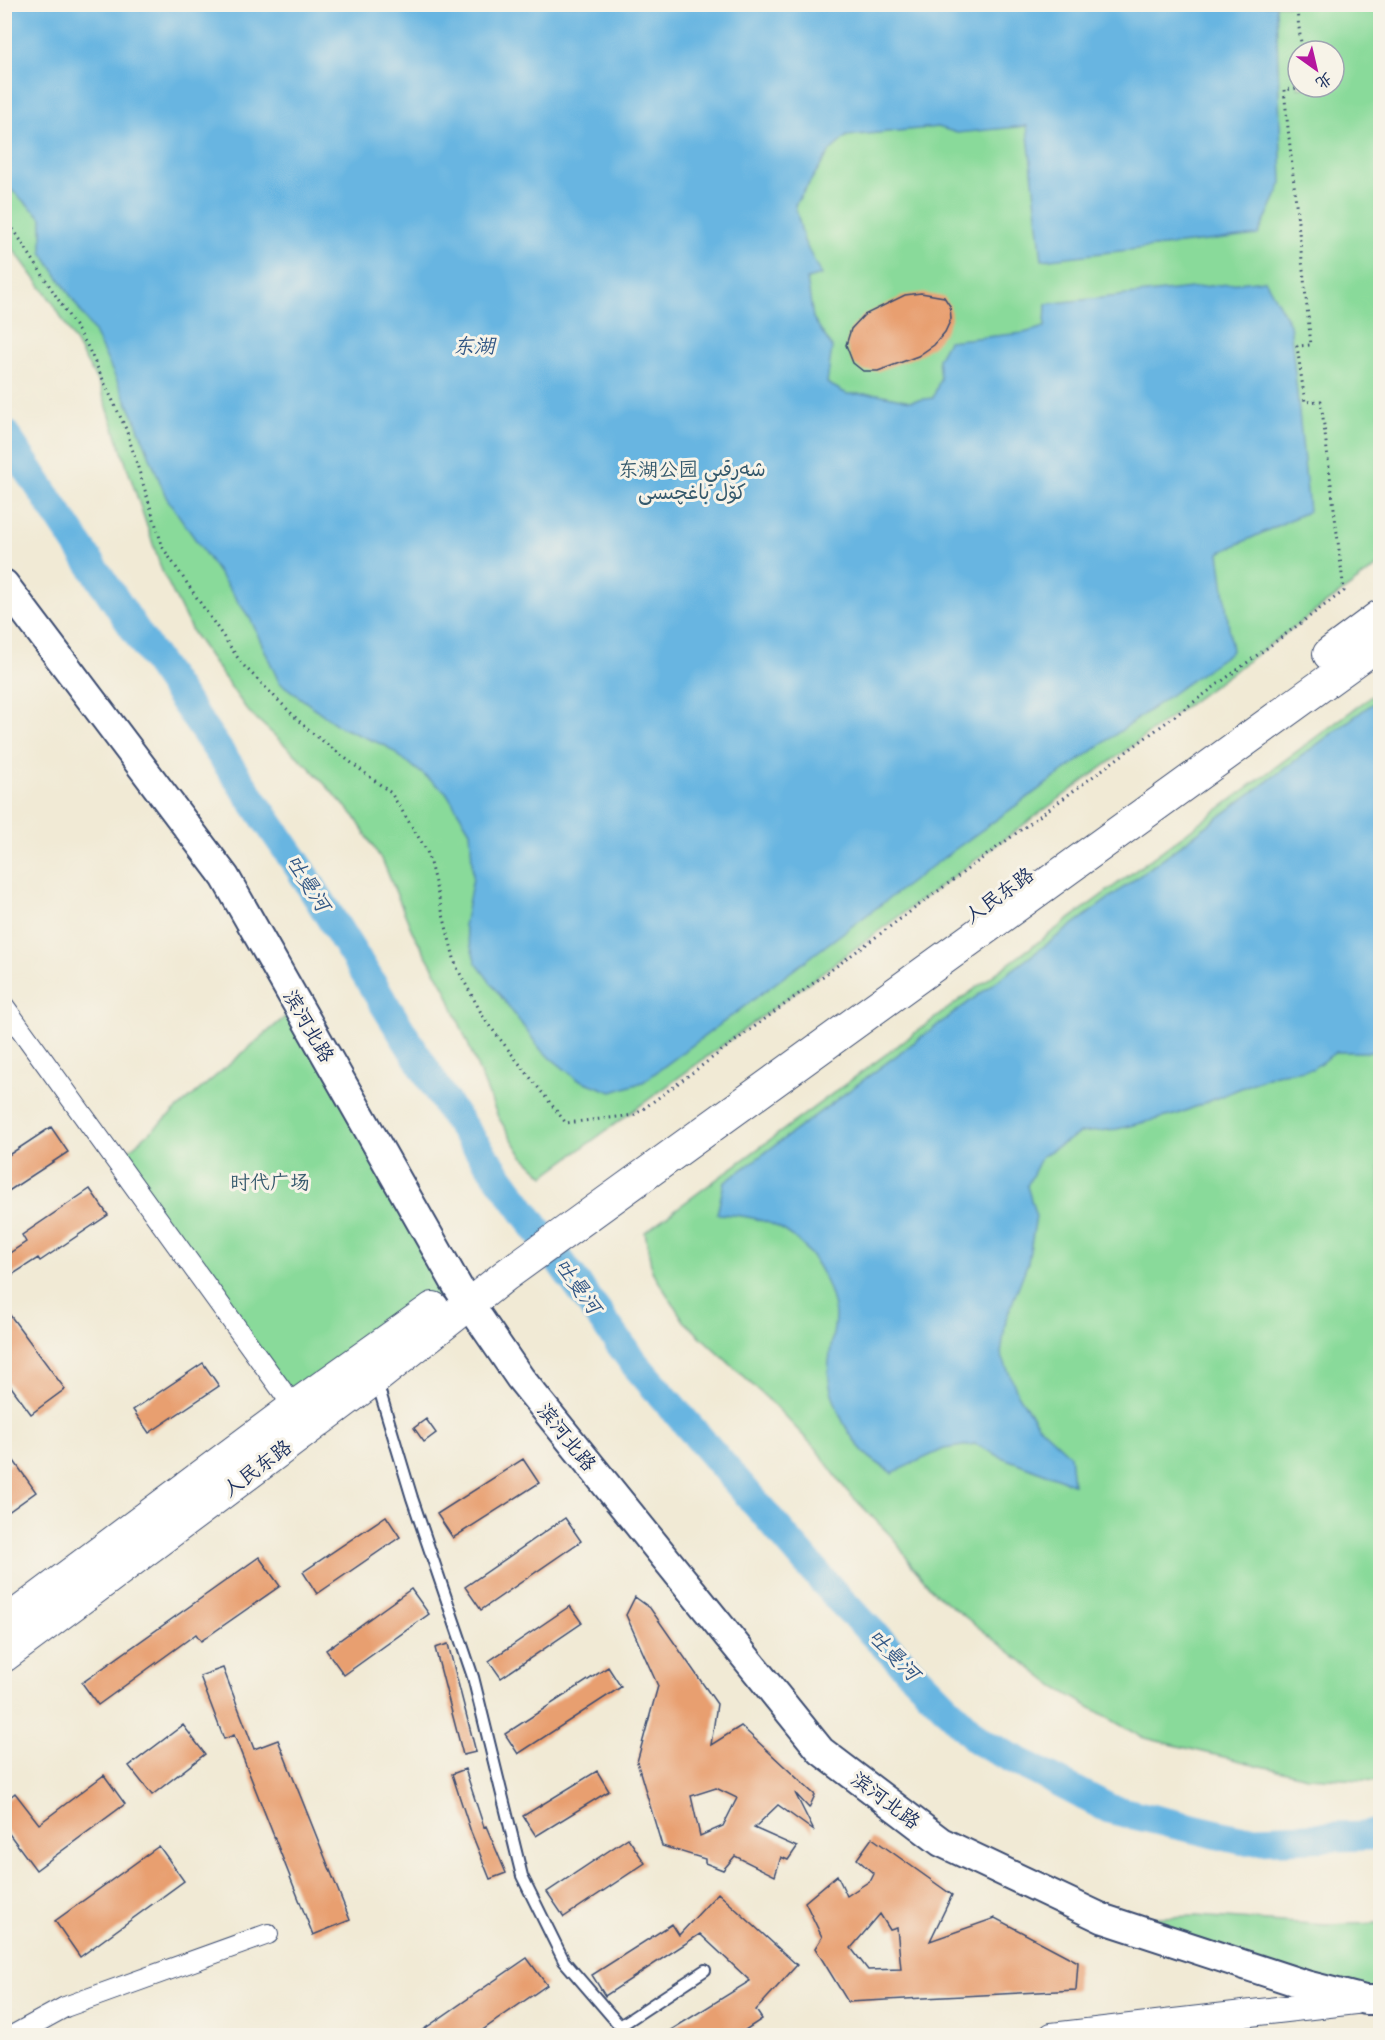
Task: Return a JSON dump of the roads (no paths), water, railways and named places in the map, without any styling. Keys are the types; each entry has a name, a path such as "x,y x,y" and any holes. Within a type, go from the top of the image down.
{"main road":[{"name":"滨河北路","path":"4,584 225,877 465,1297 520,1378 821,1751 941,1842 1104,1919 1306,1985 1373,2000"},
{"name":"人民东路","path":"4,1656 376,1378 465,1297 502,1268 1380,616"},
{"name":"人民东路","path":"624,1179 1380,644"},
{"name":"人民东路","path":"4,1624 294,1407 465,1297"}],"street":[{"path":"4,1006 294,1407"},
{"path":"12,2036 64,2007 268,1934"},
{"path":"1052,2036 1274,2008 1373,2000"}],"lane":[{"path":"376,1378 412,1498 473,1677 522,1876 564,1961 620,2026 705,1971"}],"water":[{"name":"东湖","path":"5,4 1276,5 1282,183 1258,235 1042,260 1027,126 957,133 938,127 847,136 830,151 795,205 804,241 821,275 807,279 813,318 832,347 827,383 847,394 878,394 910,401 933,398 940,379 938,359 948,341 1024,333 1045,327 1046,304 1265,280 1290,324 1309,511 1219,553 1232,651 954,850 643,1082 612,1092 577,1079 541,1050 476,963 464,926 473,878 470,831 446,792 386,746 340,727 279,682 251,620 166,497 134,417 94,332 42,252 42,218 5,184"},
{"path":"1380,698 1380,1052 1336,1052 1312,1069 1275,1074 1178,1114 1117,1129 1080,1133 1042,1156 1027,1186 1036,1217 1028,1262 1006,1319 1001,1354 1018,1394 1037,1424 1070,1455 1073,1484 1001,1457 975,1444 944,1449 892,1473 869,1457 858,1445 833,1398 829,1372 835,1312 822,1273 803,1246 779,1228 751,1218 717,1214 724,1183"}],"waterway":[{"name":"吐曼河","path":"4,433 139,636 299,867 451,1111 634,1363 837,1597 979,1741 1110,1809 1242,1840 1380,1835"}],"park label":[{"name":"东湖公园 شەرقىي كۆل باغچىسى","path":"692,480"},
{"name":"时代广场","path":"270,1182"}]}
